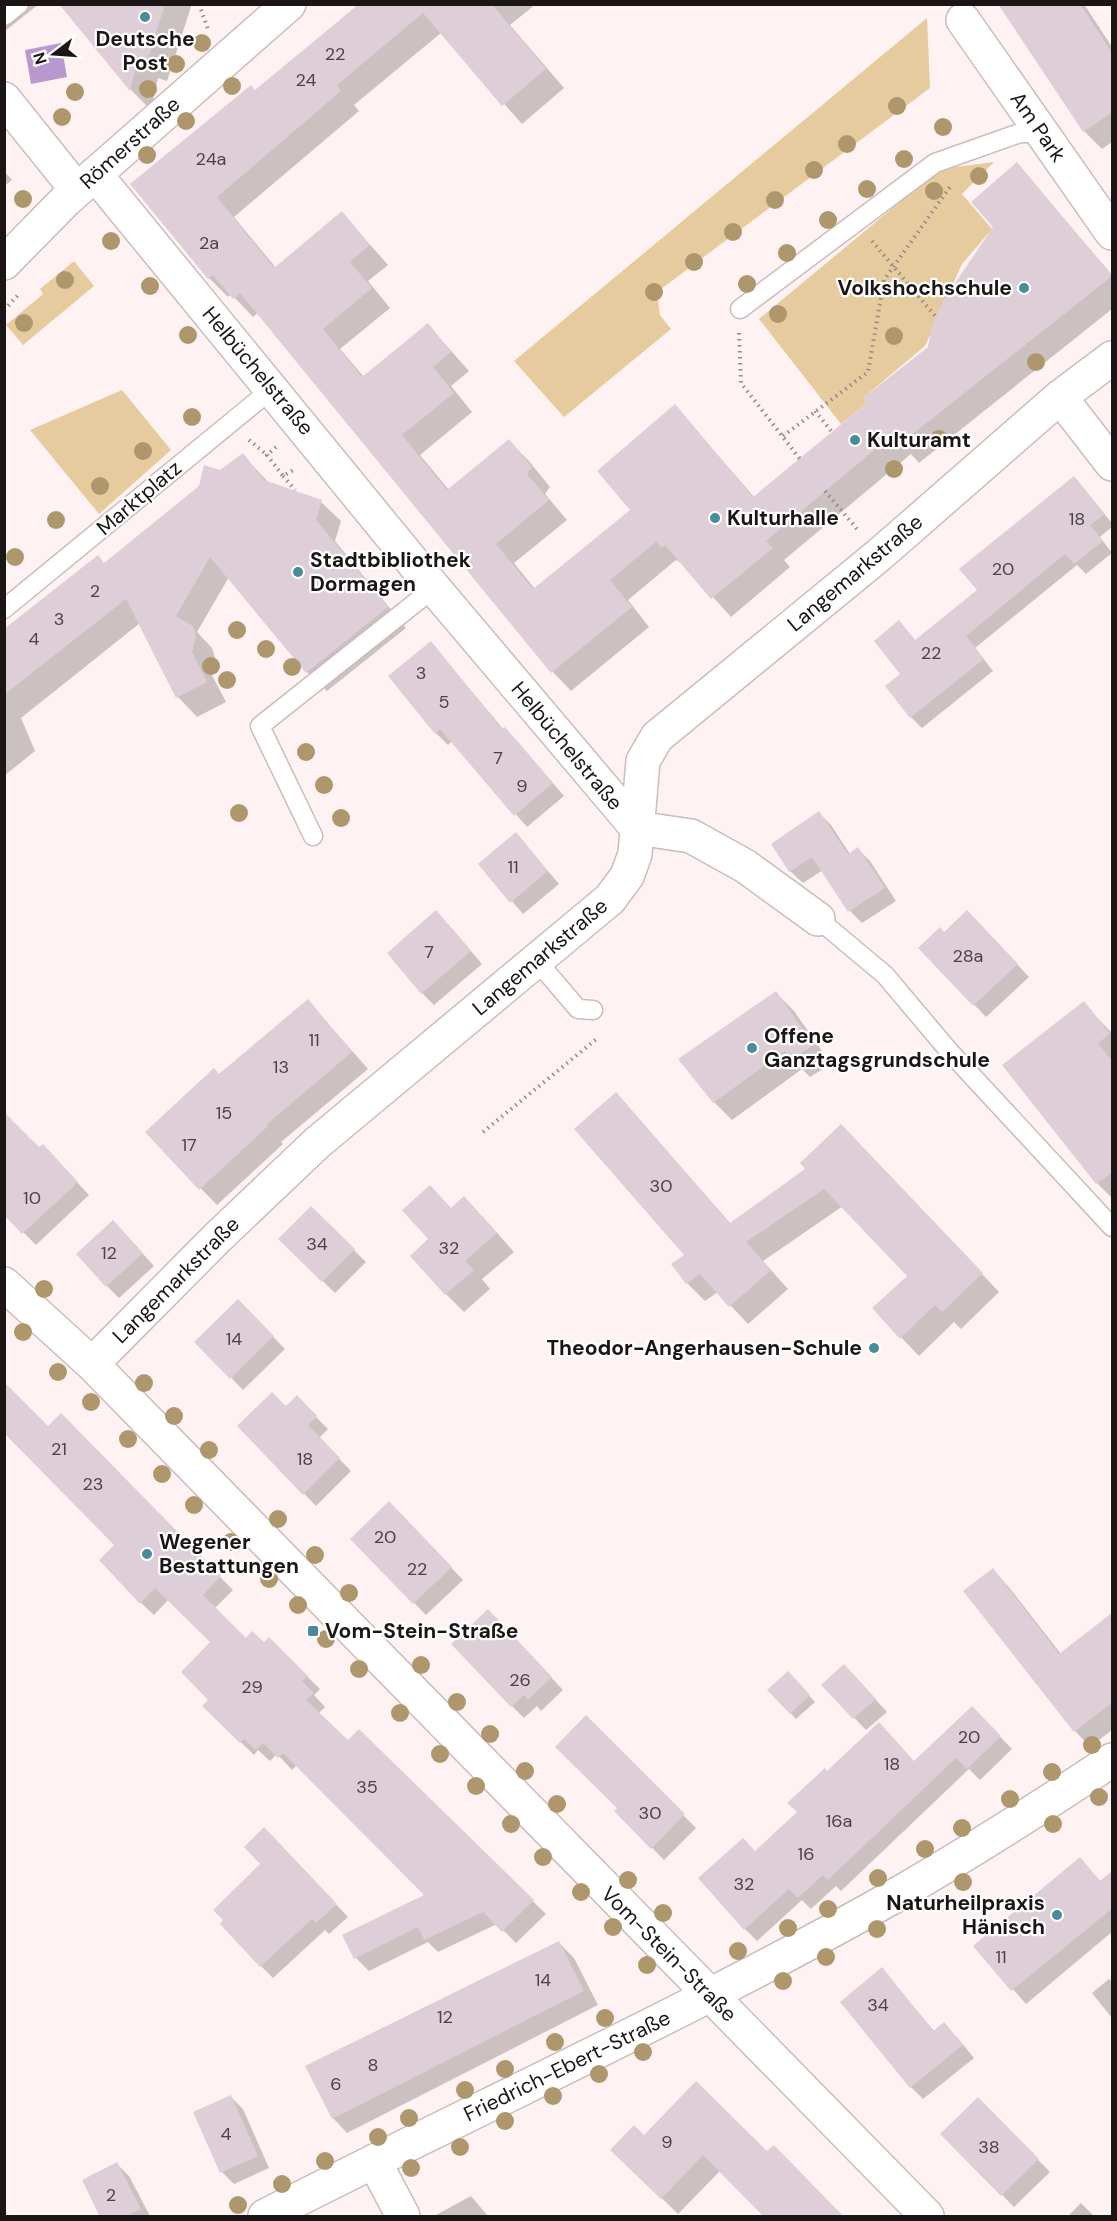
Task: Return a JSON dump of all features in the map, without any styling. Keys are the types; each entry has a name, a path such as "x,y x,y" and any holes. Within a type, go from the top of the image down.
{"street":[{"name":"Römerstraße","path":"4,263 86,182 289,4"},
{"name":"Am Park","path":"963,20 1113,233"},
{"name":"Helbüchelstraße","path":"4,99 86,182 273,388 434,588 637,828 691,836 745,866 818,919"},
{"name":"Langemarkstraße","path":"92,1364 217,1238 317,1143 610,899 627,876 635,854 643,761 657,737 879,555 1060,397 1113,358"},
{"path":"1060,397 1113,464"},
{"name":"Vom-Stein-Straße","path":"4,1284 92,1364 927,2217"},
{"name":"Friedrich-Ebert-Straße","path":"265,2217 710,1995 891,1897 1041,1807 1113,1760"},
{"path":"374,2161 403,2217"}],"lane":[{"path":"4,16 19,4"},
{"path":"740,309 935,163 1020,133 1042,133"},
{"name":"Marktplatz","path":"4,609 273,388"},
{"path":"313,836 260,726 434,588"},
{"name":"Helbüchelstraße","path":"818,919 885,975 949,1051 1113,1227"},
{"path":"537,961 578,1009 593,1010"}],"path":[{"path":"783,436 867,372 884,280 954,182 966,151"},
{"path":"894,266 936,317"},
{"path":"740,309 741,383 800,459"},
{"path":"246,409 276,447 267,455"},
{"path":"815,411 832,432"},
{"path":"245,438 267,455 295,490"},
{"path":"283,476 294,470"},
{"path":"825,491 879,555"},
{"path":"483,1132 604,1032"}],"shaded area":[{"path":"927,18 930,88 657,292 660,315 671,329 564,417 514,361"},
{"path":"61,43 67,77 31,84 25,50"},
{"path":"994,162 962,194 992,229 962,264 925,346 863,398 867,403 841,424 759,319 930,177 948,168"},
{"path":"74,261 94,286 23,345 6,325 43,294 40,289"},
{"path":"122,390 171,450 99,514 30,430"}],"building":[{"path":"59,4 165,4 147,62 138,59 130,91"},
{"path":"359,4 492,4 546,69 502,106 423,13 337,85 341,91 217,197 274,268 342,211 370,245 350,262 372,288 323,329 362,377 428,323 451,352 433,367 454,393 402,435 447,490 509,439 532,467 527,474 549,500 496,544 533,589 630,510 597,471 675,404 753,497 867,403 863,398 928,347 931,329 943,301 993,227 971,202 1017,162 1112,276 899,445 892,435 766,541 773,548 711,599 665,545 662,548 656,542 610,580 632,607 551,673 240,293 233,299 213,275 208,279 130,184 251,85 255,90"},
{"path":"998,4 1080,4 1113,54 1113,112 1083,132"},
{"name":"Stadtbibliothek Dormagen","path":"243,453 264,480 322,500 316,520 388,607 306,673 210,557 176,616 193,626 196,637 192,652 207,682 176,698 126,599 4,695 4,629 98,555 104,563 199,486 204,465 220,470"},
{"path":"1074,476 1105,514 1090,525 1103,541 1074,564 1065,554 966,636 984,659 910,718 885,686 900,674 874,641 899,620 915,640 977,590 959,569"},
{"path":"431,641 502,729 505,727 553,783 514,816 440,729 435,734 388,676"},
{"path":"819,811 848,854 858,847 885,888 848,912 812,857 789,872 771,844"},
{"path":"516,832 548,871 510,903 478,864"},
{"path":"436,910 471,951 421,994 387,953"},
{"path":"967,910 1018,964 973,1006 918,948 940,927 944,932"},
{"name":"Offene Ganztagsgrundschule","path":"776,991 814,1045 791,1060 785,1051 713,1103 678,1059"},
{"path":"308,999 352,1052 266,1125 268,1126 199,1190 145,1132 214,1068 219,1074"},
{"path":"1084,1001 1110,1034 1098,1043 1113,1062 1113,1172 1096,1184 1002,1065"},
{"path":"616,1092 730,1223 805,1169 800,1163 841,1124 983,1273 942,1312 935,1305 900,1339 872,1308 907,1276 824,1189 746,1242 771,1270 729,1307 700,1274 686,1284 671,1264 684,1255 574,1129"},
{"path":"4,1112 39,1147 43,1144 78,1182 22,1234 4,1215"},
{"path":"430,1185 451,1208 464,1196 497,1233 465,1261 474,1270 445,1295 410,1256 428,1239 402,1210"},
{"path":"311,1206 355,1249 322,1282 278,1239"},
{"path":"113,1220 143,1253 106,1287 76,1254"},
{"path":"238,1299 274,1336 230,1379 194,1342"},
{"path":"4,1382 48,1426 61,1413 221,1576 203,1595 246,1638 252,1631 264,1642 269,1637 308,1676 302,1681 314,1693 306,1700 348,1740 359,1729 534,1900 502,1932 483,1912 424,1940 418,1927 354,1959 342,1935 424,1895 283,1753 278,1758 263,1743 256,1750 244,1739 240,1743 202,1706 208,1700 181,1672 210,1642 155,1588 140,1604 99,1560 114,1545 4,1433"},
{"path":"272,1392 286,1406 297,1395 317,1416 308,1425 340,1458 303,1495 237,1426"},
{"path":"389,1501 452,1567 413,1604 350,1539"},
{"path":"993,1568 1059,1654 1113,1612 1113,1702 1074,1732 963,1591"},
{"path":"488,1609 552,1677 528,1700 524,1695 511,1707 451,1644"},
{"path":"844,1664 876,1699 853,1719 821,1685"},
{"path":"788,1671 810,1695 790,1714 767,1690"},
{"path":"972,1706 1001,1736 967,1769 956,1758 828,1880 823,1875 798,1898 789,1889 744,1930 698,1878 743,1838 755,1851 797,1812 787,1803 825,1768 827,1771 879,1722 914,1761"},
{"path":"586,1715 685,1814 651,1849 614,1811 617,1808 555,1747"},
{"path":"264,1827 337,1904 316,1923 312,1919 260,1967 220,1924 223,1920 213,1910 260,1864 244,1847"},
{"path":"1080,1857 1100,1881 1113,1870 1113,1908 1011,1991 973,1946"},
{"path":"559,1941 584,1991 332,2119 305,2066"},
{"path":"882,1967 933,2031 944,2022 963,2045 910,2088 840,2002"},
{"path":"696,2081 767,2151 774,2145 844,2217 764,2217 703,2155 661,2199 610,2150 634,2125 644,2135"},
{"path":"231,2095 258,2156 220,2173 193,2112"},
{"path":"978,2097 1039,2159 1001,2196 940,2134"},
{"path":"117,2162 141,2209 126,2217 100,2217 82,2180"}],"place":[{"name":"Deutsche Post","path":"145,17"},
{"name":"Volkshochschule","path":"1024,288"},
{"name":"Kulturamt","path":"855,440"},
{"name":"Kulturhalle","path":"715,518"},
{"name":"Stadtbibliothek Dormagen","path":"298,572"},
{"name":"Offene Ganztagsgrundschule","path":"752,1048"},
{"name":"Theodor-Angerhausen-Schule","path":"874,1348"},
{"name":"Wegener Bestattungen","path":"147,1554"},
{"name":"Vom-Stein-Straße","path":"313,1631"},
{"name":"Naturheilpraxis Hänisch","path":"1057,1915"}]}
